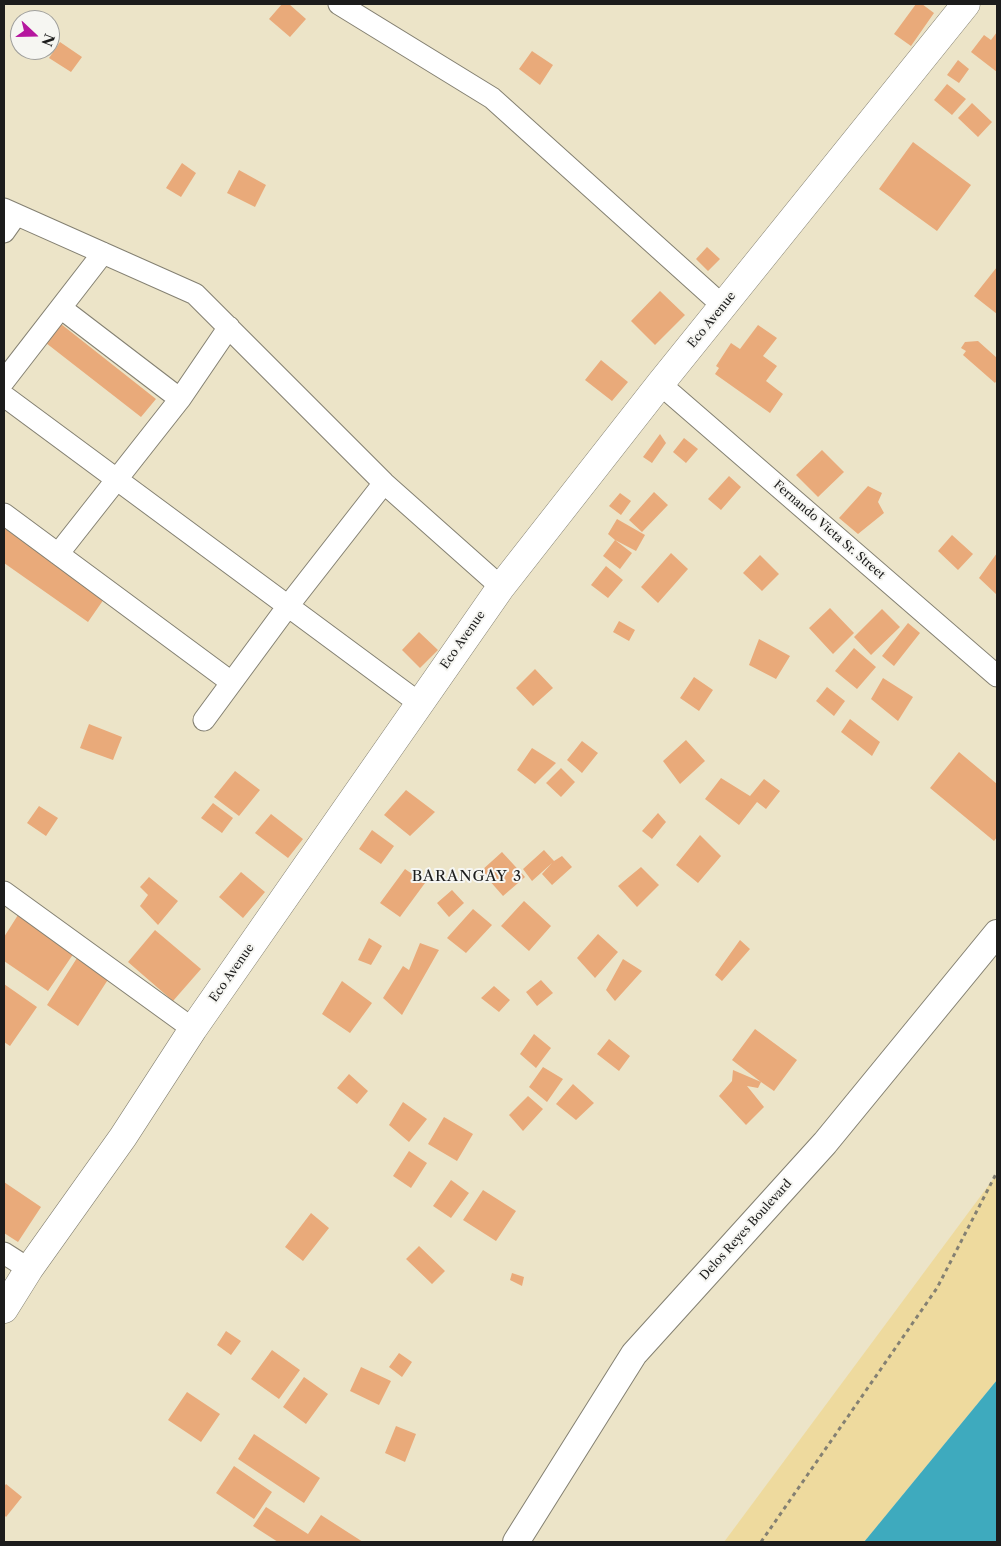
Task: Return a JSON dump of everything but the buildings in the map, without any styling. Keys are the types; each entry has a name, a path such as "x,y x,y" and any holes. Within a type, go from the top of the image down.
{"main road":[{"name":"Eco Avenue","path":"4,1309 123,1137 193,1029 501,587 660,384 966,4"}],"street":[{"path":"339,4 492,98 723,306"},
{"path":"4,232 10,212 195,294 384,483 501,587"},
{"path":"4,381 103,253"},
{"path":"60,308 180,399"},
{"path":"58,554 180,399 229,327"},
{"name":"Fernando Victa Sr. Street","path":"660,384 997,676"},
{"path":"4,396 419,703"},
{"path":"204,720 288,606 384,483"},
{"path":"4,514 231,682"},
{"path":"4,892 193,1029"},
{"name":"Delos Reyes Boulevard","path":"516,1542 634,1354 825,1144 997,933"},
{"path":"4,1253 30,1269"}],"path":[{"path":"761,1542 937,1288 997,1172"}],"sand":[{"path":"997,1174 997,1380 864,1542 724,1542"}],"water":[{"path":"997,1380 997,1542 864,1542"}],"district":[{"name":"BARANGAY 3","path":"467,877"}]}
